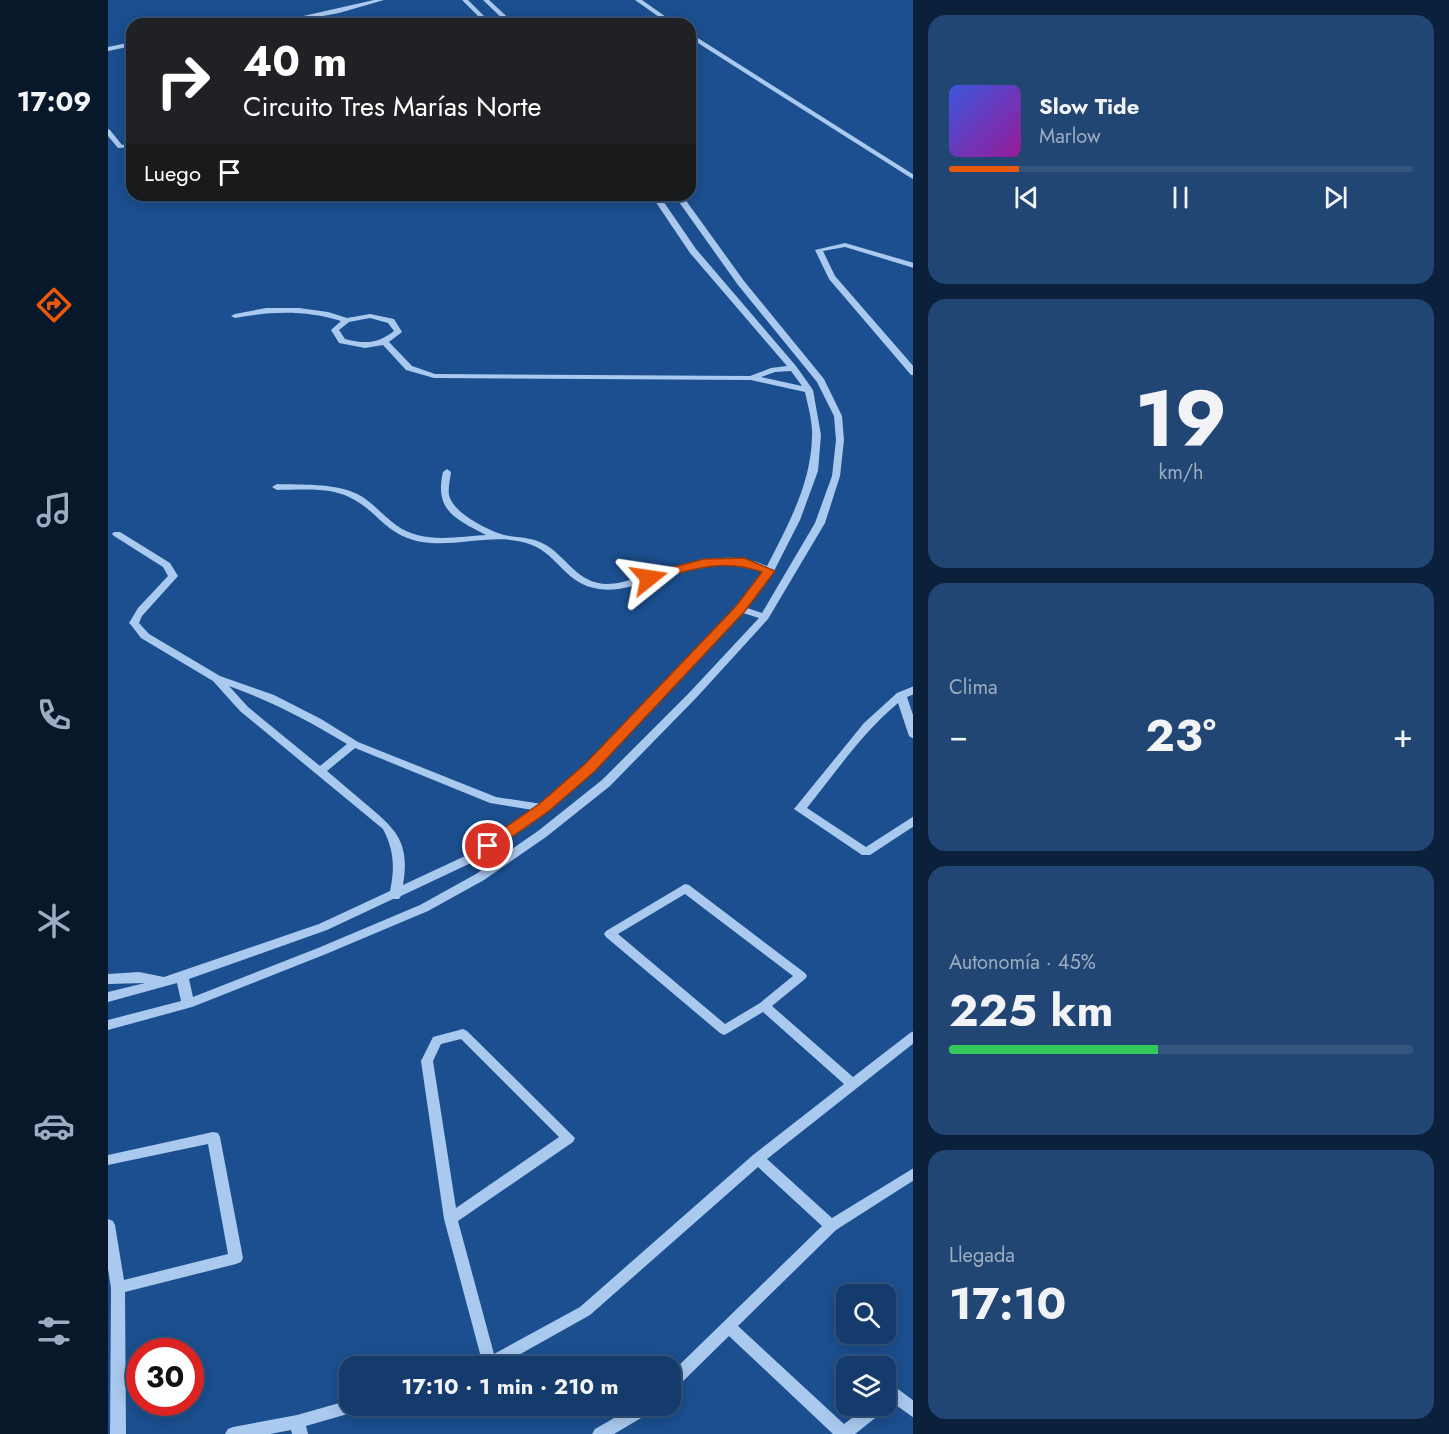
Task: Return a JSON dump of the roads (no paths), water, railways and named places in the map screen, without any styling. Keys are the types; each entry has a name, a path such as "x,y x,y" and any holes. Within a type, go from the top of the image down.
{"street":[{"path":"306,18 381,0"},
{"path":"465,0 483,18"},
{"path":"486,0 506,18"},
{"path":"638,0 664,18"},
{"path":"696,39 913,177"},
{"path":"108,49 126,45"},
{"path":"108,131 120,147 126,146"},
{"path":"117,142 126,141"},
{"path":"108,997 182,977 323,927 394,896 469,859 544,808 590,768 741,609 769,571 795,520 814,471 817,435 809,390 793,368 693,251 659,201"},
{"path":"108,1025 188,1004 424,908 480,877 542,834 606,783 693,695 765,617 820,524 836,476 840,440 838,416 821,381 741,283 682,201"},
{"path":"913,266 845,245 819,250 832,277 913,372"},
{"path":"235,316 267,309 328,314 346,320 370,316 391,321 398,332 386,343 363,346 342,341 335,330 346,320"},
{"path":"386,343 409,369 434,376 751,378 809,390"},
{"path":"751,378 774,370 793,368"},
{"path":"447,472 442,486 446,502 462,518 497,536"},
{"path":"277,487 316,488 352,495 408,536 434,540 497,536 536,543 548,550 578,580 607,588 628,585 704,563 744,561 769,571"},
{"path":"117,534 167,565 172,576 166,587 139,611 135,623 145,636 216,678 270,697 317,721 354,744 494,800 544,808"},
{"path":"741,609 765,617"},
{"path":"216,678 244,709 387,827 397,843 401,866 394,896"},
{"path":"913,690 901,695 876,717 800,809 866,852 913,821"},
{"path":"901,695 913,733"},
{"path":"320,771 354,744"},
{"path":"685,888 801,976 764,1006 724,1030 610,934 685,888"},
{"path":"108,979 139,977 165,982"},
{"path":"182,977 188,1004"},
{"path":"764,1006 853,1085"},
{"path":"451,1219 568,1138 463,1034 437,1040 427,1061 451,1219 485,1356"},
{"path":"506,1356 585,1311 758,1159 913,1037"},
{"path":"108,1160 213,1137 236,1258 118,1288"},
{"path":"758,1159 831,1226"},
{"path":"681,1374 831,1226 913,1174"},
{"path":"108,1225 118,1288 118,1434"},
{"path":"729,1328 844,1434 866,1416"},
{"path":"896,1396 913,1410"},
{"path":"233,1434 298,1428 339,1412"},
{"path":"600,1434 631,1416"}]}
